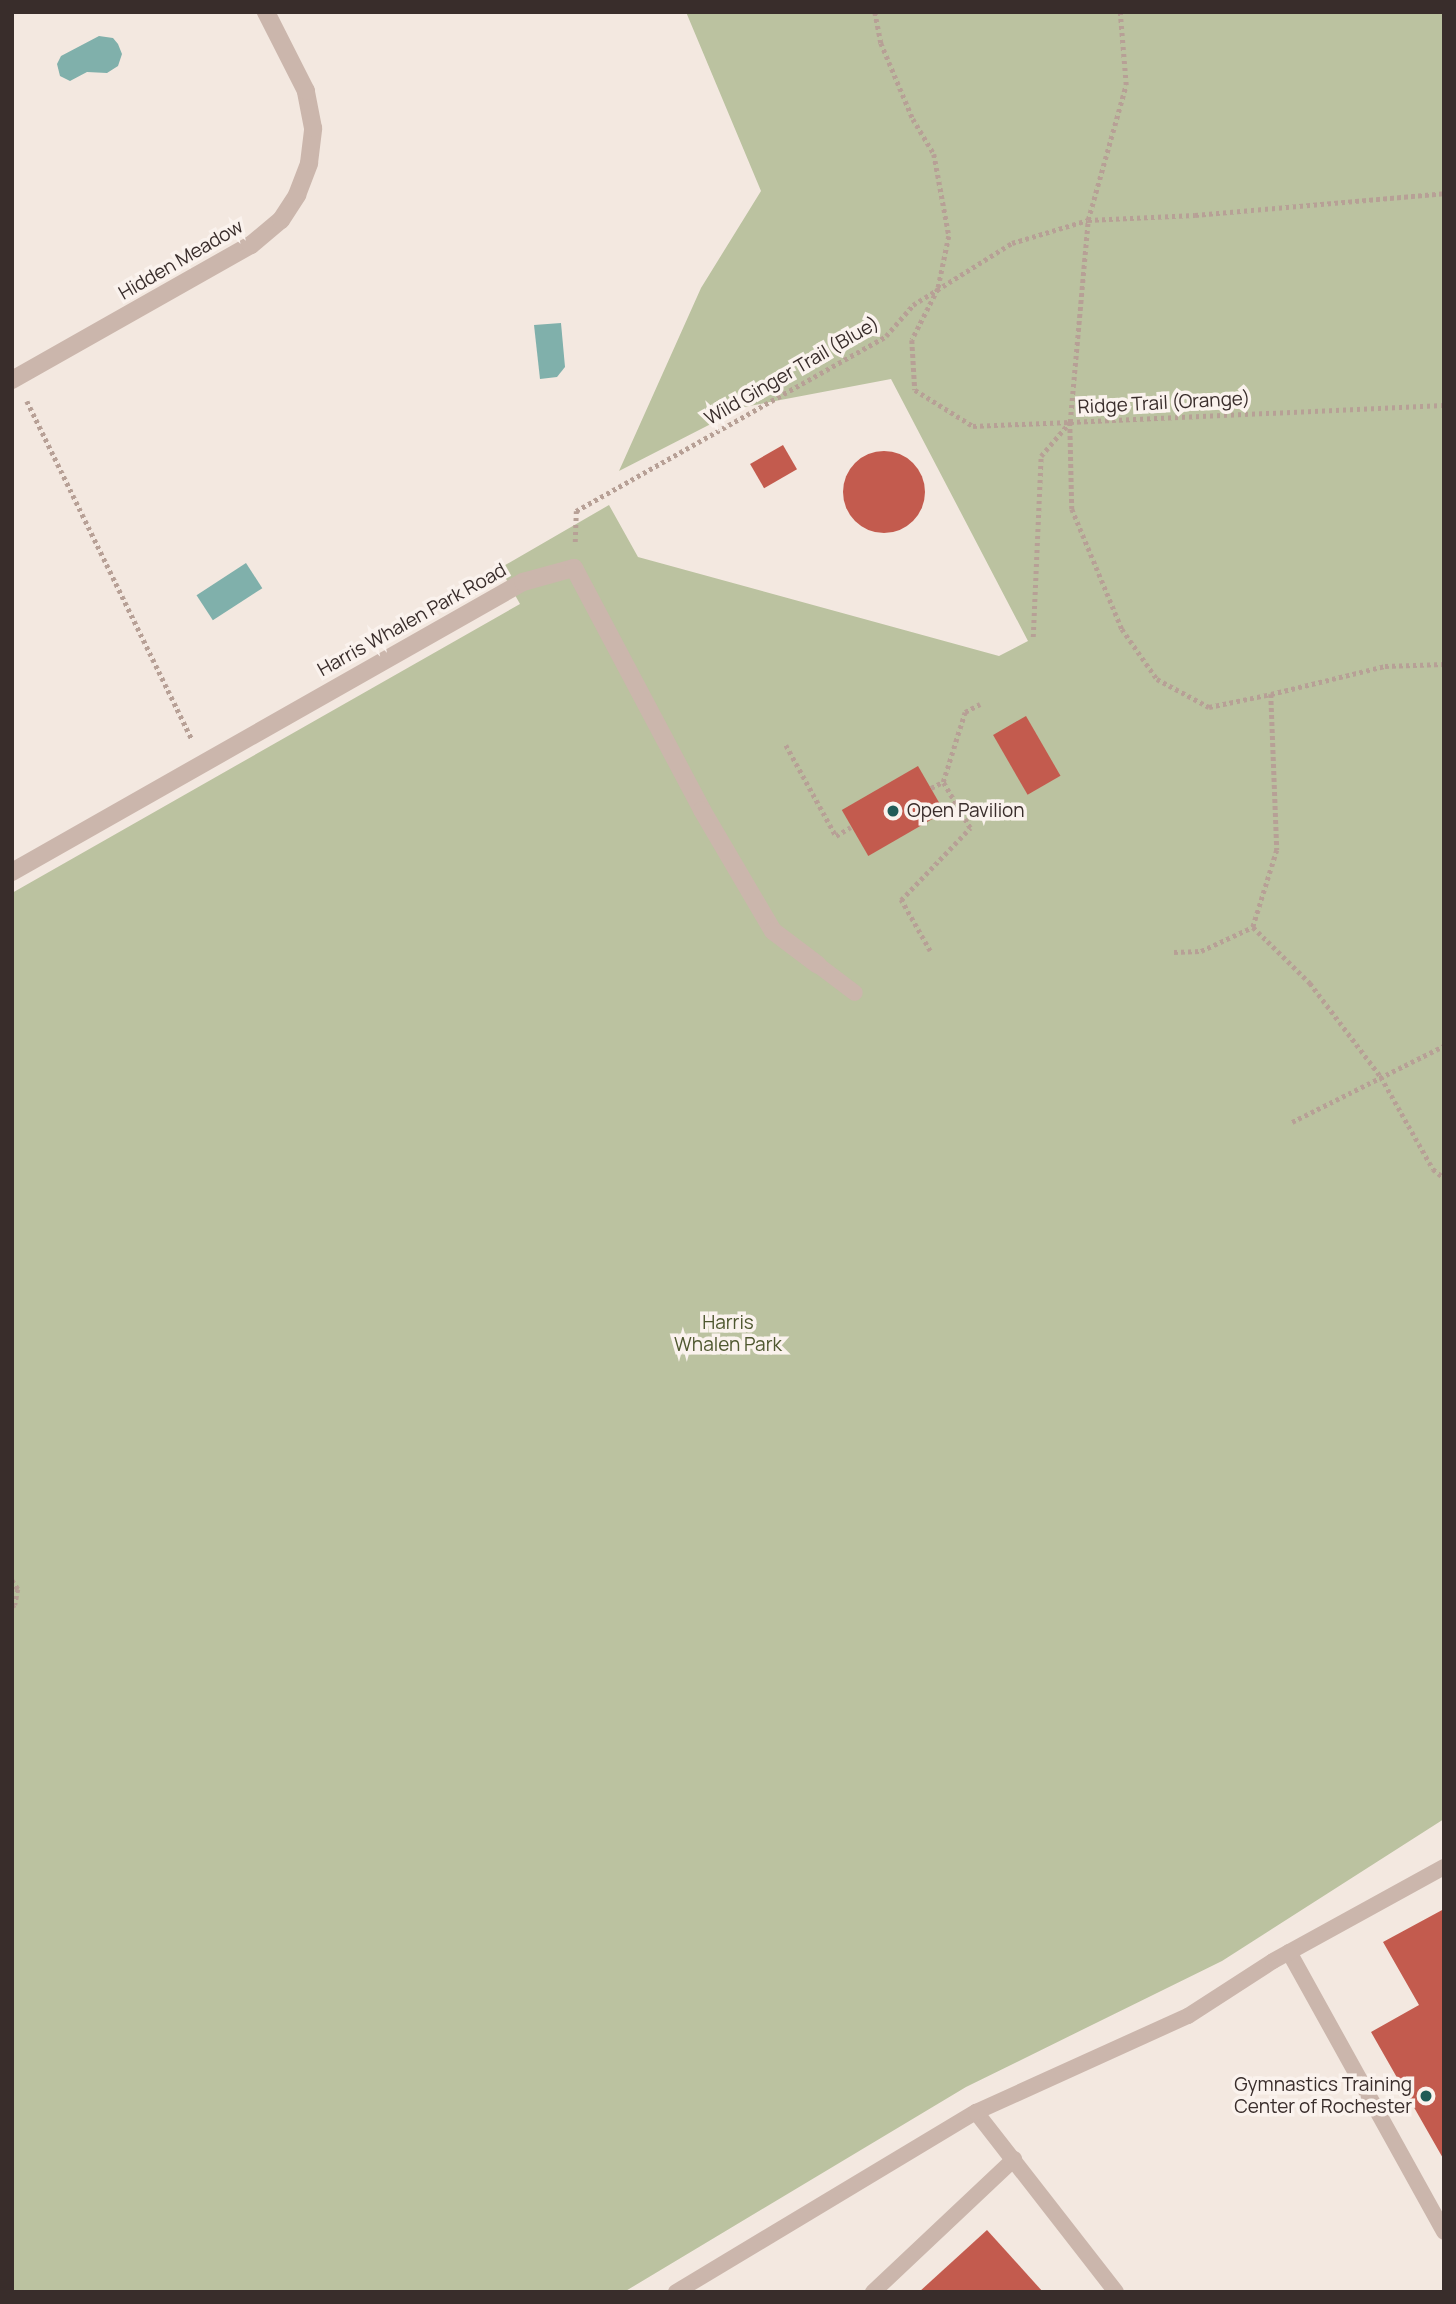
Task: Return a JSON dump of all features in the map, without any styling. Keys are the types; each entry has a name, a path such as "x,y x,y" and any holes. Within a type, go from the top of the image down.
{"street":[{"name":"Hidden Meadow","path":"14,379 251,245 281,220 297,195 309,163 313,128 306,91 266,12"},
{"name":"Harris Whalen Park Road","path":"12,872 203,761 523,582 574,568"},
{"path":"574,568 702,810 773,931 818,965"}],"lane":[{"path":"818,965 855,993"},
{"path":"676,2292 976,2112 1188,2016 1289,1952 1444,1867"},
{"path":"1289,1952 1444,2232"},
{"path":"976,2112 1116,2292"},
{"path":"873,2292 1014,2159"}],"path":[{"path":"875,12 881,43 912,119 934,154 949,236 938,289 912,340 915,390 973,426 1070,422"},
{"path":"1120,12 1126,85 1088,220 1070,422 1072,509 1122,629 1157,679 1209,707 1385,666 1444,664"},
{"name":"Wild Ginger Trail (Blue)","path":"574,568 576,512 886,336 914,305 1012,243 1088,220 1195,215 1444,193"},
{"path":"14,379 203,761"},
{"name":"Ridge Trail (Orange)","path":"1034,637 1041,456 1070,422 1444,405"},
{"path":"1174,952 1201,951 1253,927 1277,850 1271,694"},
{"path":"931,788 943,782 965,712 980,704"},
{"path":"786,745 836,836 851,827"},
{"path":"930,951 901,900 970,828 943,782"},
{"path":"1253,927 1310,982 1381,1077 1433,1169 1444,1178"},
{"path":"1292,1122 1444,1046"},
{"path":"12,1580 18,1589 12,1607"}],"green space":[{"name":"Harris Whalen Park","path":"686,12 1444,12 1444,1819 1222,1961 966,2087 624,2292 12,2292 12,893 520,604 500,568 609,505 638,557 999,656 1028,641 891,379 744,407 619,471 701,288 761,191"}],"water":[{"path":"99,36 113,38 118,44 122,54 118,66 107,73 87,72 70,81 60,76 57,64 61,56"},
{"path":"561,323 565,367 557,377 540,379 534,325"},
{"path":"246,563 262,588 213,620 197,595"}],"building":[{"path":"783,445 797,469 764,488 750,464"},
{"path":"884,451 900,454 913,463 922,476 925,492 922,508 913,521 900,530 884,533 868,530 855,521 846,508 843,492 846,476 855,463 868,454"},
{"path":"1026,716 1060,776 1028,795 993,735"},
{"name":"Open Pavilion","path":"918,766 944,812 868,856 842,810"},
{"name":"Gymnastics Training Center of Rochester","path":"1444,1909 1444,2160 1371,2032 1419,2005 1383,1942"},
{"path":"987,2230 1043,2292 919,2292"}],"place":[{"name":"Open Pavilion","path":"893,811"},
{"name":"Gymnastics Training Center of Rochester","path":"1426,2096"}]}
